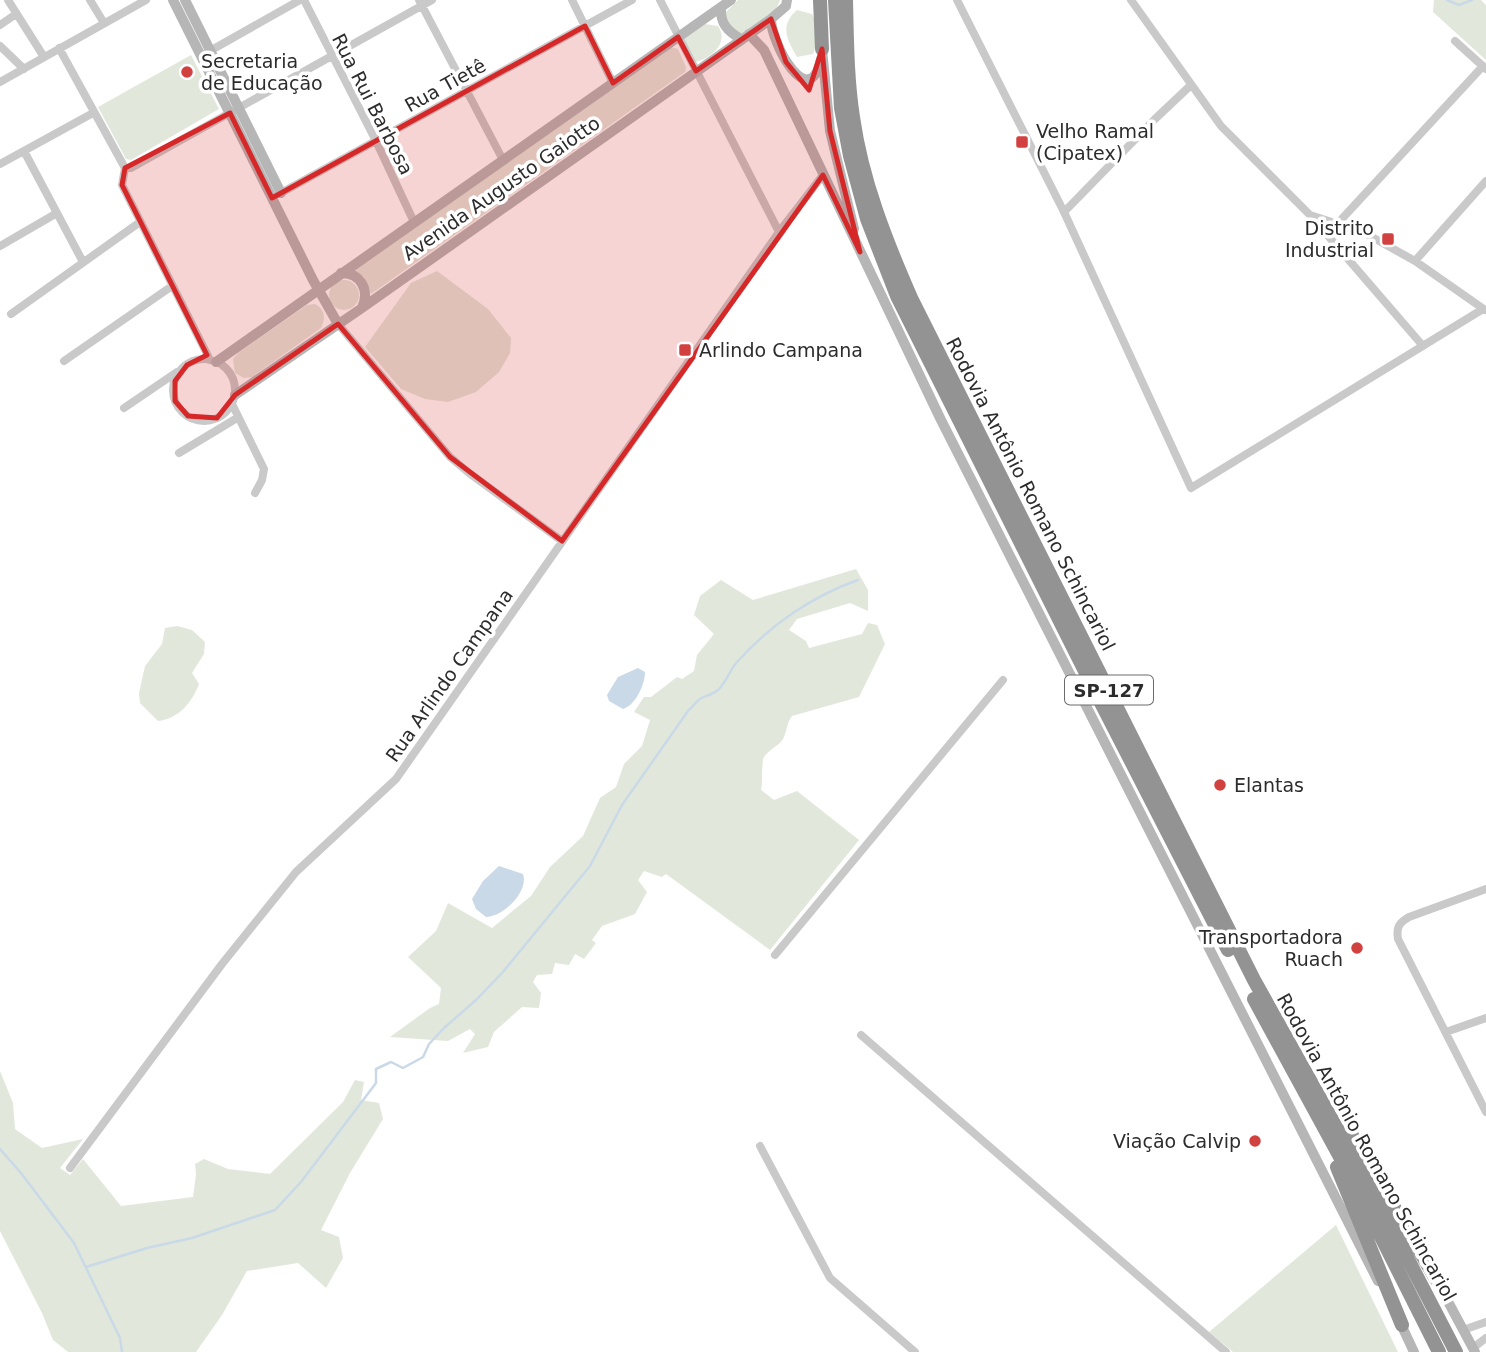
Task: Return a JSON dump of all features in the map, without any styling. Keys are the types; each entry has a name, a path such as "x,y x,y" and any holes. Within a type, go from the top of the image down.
{"highway":[{"path":"820,0 822,49"},
{"name":"Rodovia Antônio Romano Schincariol","path":"835,0 841,107 850,156 867,219 897,296 1101,703 1312,1108 1353,1180 1439,1352"},
{"name":"Rodovia Antônio Romano Schincariol","path":"846,0 853,118 866,177 886,242 948,375 1254,980 1387,1219 1456,1352"},
{"path":"1291,1044 1338,1112 1436,1279"},
{"path":"1312,1108 1402,1325"}],"street":[{"path":"8,0 44,57"},
{"path":"90,0 104,23"},
{"path":"0,82 146,0"},
{"path":"173,0 206,53"},
{"path":"185,0 206,53 277,196 316,285 338,324 450,457 562,541"},
{"path":"206,53 302,0"},
{"name":"Rua Rui Barbosa","path":"302,0 376,141 414,222"},
{"path":"125,167 131,167 332,56 421,3 432,0"},
{"path":"572,0 613,83"},
{"name":"Rua Tietê","path":"277,196 632,0"},
{"path":"660,0 779,232"},
{"path":"957,0 1063,212 1191,488 1484,310 1415,261 1363,232 1310,215"},
{"path":"1130,0 1226,132 1310,215 1423,346"},
{"name":"Avenida Augusto Gaiotto","path":"233,399 771,19 788,2"},
{"path":"421,3 503,160"},
{"path":"726,3 721,16 724,26 764,50 941,420 1414,1352"},
{"name":"Avenida Augusto Gaiotto","path":"213,361 316,285 341,273 726,3"},
{"path":"0,24 16,14"},
{"path":"771,19 773,38 797,76 805,79 816,73 822,49"},
{"path":"1327,235 1484,68 1455,41"},
{"path":"0,46 24,68"},
{"path":"59,48 125,167 122,185 172,285 213,361 231,375 237,418 264,469 262,480 255,492"},
{"path":"822,49 832,142 860,252"},
{"path":"1063,212 1191,85"},
{"path":"0,164 93,113"},
{"path":"24,151 83,262"},
{"name":"Rua Arlindo Campana","path":"70,1168 222,964 296,872 396,779 779,232 823,175"},
{"path":"1415,261 1486,181"},
{"path":"0,246 57,214"},
{"path":"11,314 140,222"},
{"path":"341,273 349,273 361,281 366,294 362,308"},
{"path":"64,361 172,285"},
{"path":"124,408 196,360 213,361"},
{"path":"183,369 175,381 173,391 175,401 188,416 207,421 217,418 233,399"},
{"path":"179,453 237,418"},
{"path":"775,955 1003,680"},
{"path":"1486,889 1409,917 1400,922 1397,929 1398,939 1486,1112"},
{"path":"1446,1032 1486,1018"},
{"path":"861,1035 1226,1352"},
{"path":"760,1146 830,1278 915,1352"},
{"path":"1436,1279 1474,1350 1486,1338"},
{"path":"1463,1330 1485,1324"}],"highlighted area":[{"path":"771,19 786,62 809,90 822,49 830,131 860,252 823,175 562,541 450,457 338,324 235,395 217,418 188,416 175,401 175,381 187,365 207,355 122,185 125,168 230,113 272,198 585,26 613,83 678,37 696,71"}],"shaded area":[{"path":"738,0 780,0 766,20 750,31 741,33 733,31 725,13"},
{"path":"1434,0 1481,0 1486,5 1486,60 1433,12"},
{"path":"797,10 812,14 816,45 813,54 797,57 786,27"},
{"path":"705,24 718,26 722,38 712,54 695,62 683,41 684,37"},
{"path":"671,47 678,49 686,67 685,72 371,294 364,277 353,270"},
{"path":"191,55 219,109 131,160 126,159 98,107"},
{"path":"437,271 488,309 511,338 510,353 499,372 476,392 448,402 425,399 401,389 365,347 411,283"},
{"path":"344,280 355,284 359,295 355,306 344,310 333,306 329,295 333,284"},
{"path":"315,304 324,314 321,328 252,377 244,378 235,373 233,359 238,353 307,305"},
{"path":"856,569 868,590 868,611 850,603 797,619 789,630 806,641 809,648 862,634 868,623 877,625 885,644 859,697 792,716 782,740 764,757 761,790 774,800 797,791 859,840 770,950 666,874 662,877 644,871 638,880 647,892 635,914 602,926 592,940 596,943 584,959 575,954 569,965 555,963 552,974 537,975 533,982 541,993 539,1008 522,1007 494,1032 488,1047 463,1053 475,1034 470,1029 448,1041 390,1037 439,1004 441,988 408,957 436,931 448,903 492,928 531,896 550,867 583,836 600,798 616,787 624,764 642,746 650,720 634,712 644,697 651,697 677,677 682,679 694,671 697,655 714,634 694,615 700,596 721,580 753,600"},
{"path":"177,626 192,630 205,642 204,654 192,673 199,684 183,709 172,717 158,721 140,703 139,693 145,666 162,644 165,628"},
{"path":"0,1071 13,1103 15,1129 42,1148 83,1139 60,1168 70,1175 83,1159 121,1206 193,1197 195,1164 204,1159 228,1169 270,1174 343,1102 355,1080 364,1082 361,1100 379,1103 383,1119 350,1173 321,1230 339,1237 343,1258 326,1288 298,1263 247,1271 222,1315 196,1352 68,1352 53,1340 0,1231"},
{"path":"1336,1225 1398,1352 1233,1352 1209,1332"}],"water":[{"path":"638,668 645,672 645,677 639,694 632,703 623,709 609,701 607,695 618,677"},
{"path":"499,866 523,874 524,881 518,896 507,908 486,917 476,909 472,899 483,881"}],"waterway":[{"path":"1447,0 1459,5 1472,0"},
{"path":"86,1267 147,1248 192,1238 275,1210 301,1182 376,1083 376,1069 391,1062 403,1068 423,1057 429,1044 444,1028 502,973 590,866 622,805 688,711 700,699 719,689 737,662 777,624 824,594 858,580"},
{"path":"0,1149 74,1243 120,1338 122,1352"}],"place":[{"name":"Secretaria de Educação","path":"187,72"},
{"name":"Velho Ramal (Cipatex)","path":"1022,142"},
{"name":"Distrito Industrial","path":"1388,239"},
{"name":"Arlindo Campana","path":"685,350"},
{"name":"Elantas","path":"1220,785"},
{"name":"Transportadora Ruach","path":"1357,948"},
{"name":"Viação Calvip","path":"1255,1141"}]}
